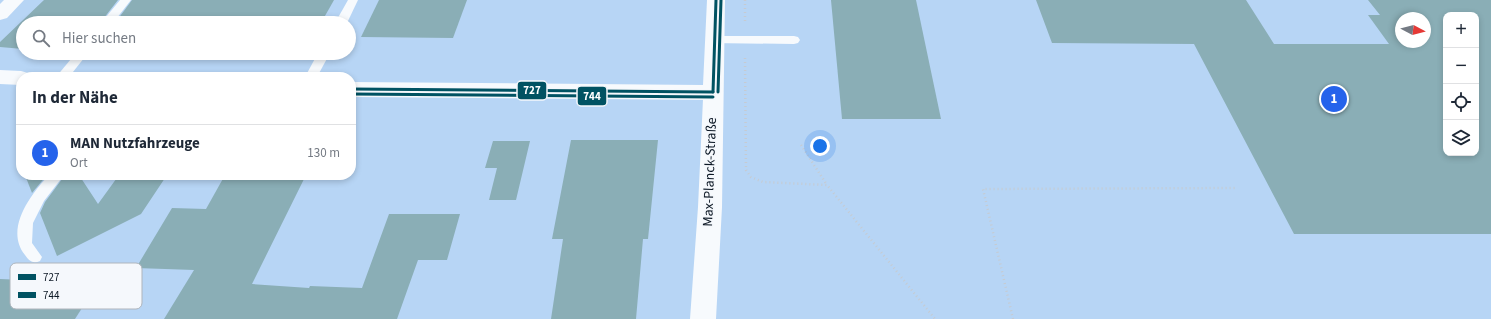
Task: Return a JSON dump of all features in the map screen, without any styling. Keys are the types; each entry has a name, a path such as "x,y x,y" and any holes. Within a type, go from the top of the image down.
{"street":[{"path":"0,14 15,0"},
{"name":"Max-Planck-Straße","path":"703,319 710,207 716,0"},
{"path":"0,77 16,78"},
{"path":"356,89 714,92"}],"lane":[{"path":"113,16 126,0"},
{"path":"345,16 353,0"},
{"path":"714,40 794,40"},
{"path":"66,72 76,60"},
{"path":"314,72 320,60"},
{"path":"35,257 25,243 25,222 42,190 52,180"}],"path":[{"path":"745,0 746,170 751,177 763,182 827,185"},
{"path":"801,145 827,185 935,319"},
{"path":"1013,319 983,189 1235,188"}],"shaded area":[{"path":"0,0 1491,0 1491,319 0,319"}],"building":[{"path":"44,0 118,0 105,16 27,16"},
{"path":"132,0 334,0 325,16 120,16"},
{"path":"379,0 467,0 453,38 361,37"},
{"path":"831,0 916,0 941,119 842,119"},
{"path":"1036,0 1246,0 1274,44 1389,44 1368,15 1380,15 1368,0 1491,0 1491,234 1294,234 1194,44 1052,43"},
{"path":"16,27 16,48 0,47 0,42"},
{"path":"571,140 658,140 648,239 643,239 636,319 551,319 563,239 552,239"},
{"path":"493,141 530,141 516,200 489,200 497,168 485,168"},
{"path":"27,180 43,180 32,193"},
{"path":"61,180 82,180 98,204 115,180 164,180 141,214 57,256 40,213 45,202"},
{"path":"222,180 304,180 252,284 309,288 310,286 362,288 389,214 460,214 447,260 418,260 397,319 164,319 194,270 142,268 142,263 139,263 172,208 206,209"},
{"path":"0,279 10,279 10,309 81,309 75,319 0,319"}],"transit line":[{"name":"727","path":"713,92 716,0"},
{"name":"744","path":"718,92 721,0"},
{"name":"727","path":"356,89 713,92"},
{"name":"744","path":"356,94 713,97"}],"place":[{"name":"MAN Nutzfahrzeuge","path":"1334,99"}]}
